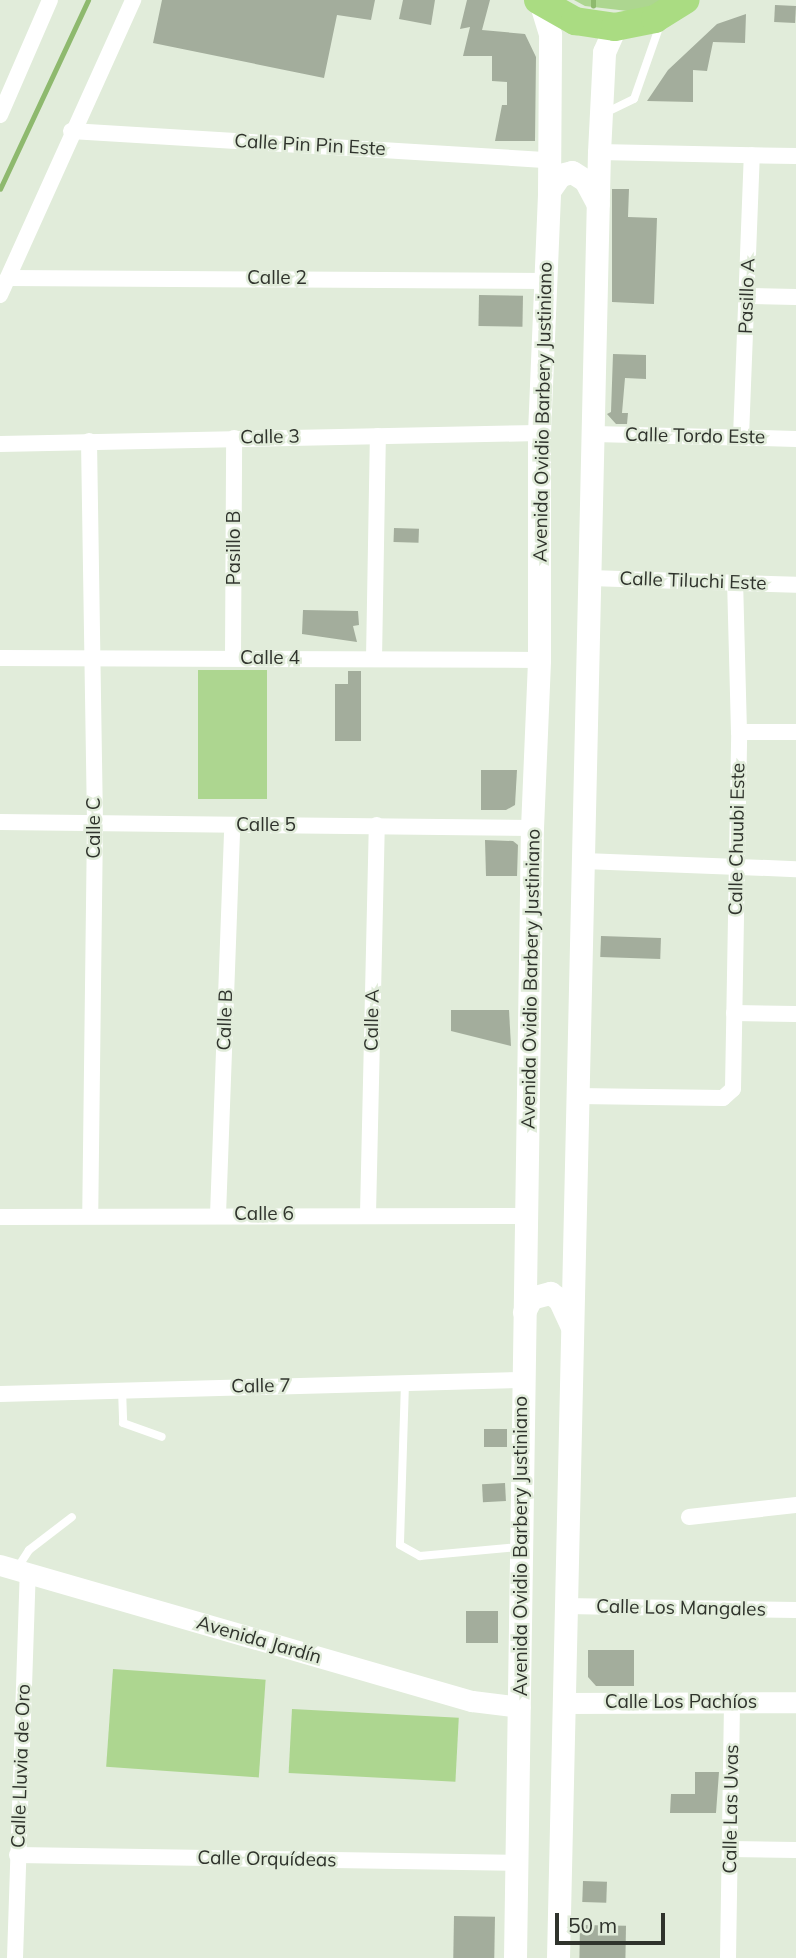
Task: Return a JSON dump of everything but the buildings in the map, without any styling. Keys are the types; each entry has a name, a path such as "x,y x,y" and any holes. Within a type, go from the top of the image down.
{"highway":[{"path":"539,1 575,21 615,27 709,0"}],"main road":[{"name":"Avenida Ovidio Barbery Justiniano","path":"515,1958 522,1380 528,1262 532,828 540,660 539,433 549,191 550,34 539,1"},
{"path":"558,1958 566,1703 573,1268 599,152 604,52 615,27"},
{"path":"549,191 560,175 572,172 585,180 598,204"},
{"path":"528,1262 551,1284 566,1280 573,1268"},
{"path":"524,1312 531,1298 550,1293 559,1299 572,1328"}],"street":[{"path":"0,115 7,80 50,0"},
{"path":"0,295 71,131 133,0"},
{"name":"Calle Pin Pin Este","path":"71,131 548,160"},
{"path":"599,152 796,156"},
{"name":"Pasillo A","path":"741,437 752,155"},
{"name":"Calle 2","path":"8,278 546,281"},
{"path":"747,296 796,297"},
{"name":"Calle 3","path":"0,444 539,433"},
{"name":"Calle Tordo Este","path":"594,434 796,439"},
{"path":"374,659 378,436"},
{"name":"Pasillo B","path":"233,658 234,438"},
{"name":"Calle C","path":"89,442 95,823 90,1214"},
{"name":"Calle Tiluchi Este","path":"590,578 796,585"},
{"name":"Calle Chuubi Este","path":"578,1096 723,1098 733,1089 739,732 735,583"},
{"name":"Calle 4","path":"0,658 540,660"},
{"path":"739,732 796,732"},
{"name":"Calle 5","path":"0,822 532,828"},
{"name":"Calle B","path":"218,1215 232,825"},
{"name":"Calle A","path":"368,1214 377,825"},
{"path":"584,861 796,869"},
{"path":"734,1013 796,1014"},
{"name":"Calle 6","path":"0,1217 90,1214 528,1216"},
{"name":"Calle 7","path":"0,1394 522,1380"},
{"path":"689,1517 796,1505"},
{"name":"Avenida Jardín","path":"15,1570 472,1701 520,1707"},
{"name":"Calle Lluvia de Oro","path":"15,1570 15,1958"},
{"name":"Calle Los Mangales","path":"566,1606 796,1610"},
{"name":"Calle Las Uvas","path":"728,1958 732,1702"},
{"name":"Calle Los Pachíos","path":"566,1703 796,1702"},
{"path":"730,1849 796,1850"},
{"name":"Calle Orquídeas","path":"17,1855 516,1863"}],"lane":[{"path":"601,115 634,99 674,8"},
{"path":"405,1383 400,1545 420,1556 521,1546"},
{"path":"122,1389 122,1423 162,1437"},
{"path":"15,1570 29,1550 72,1517"}],"green space":[{"path":"574,0 665,0 636,12 585,6"},
{"path":"198,670 267,670 267,799 198,799"},
{"path":"113,1669 266,1680 259,1777 106,1767"},
{"path":"292,1709 459,1718 455,1782 289,1773"}],"waterway":[{"path":"0,189 88,0"},
{"path":"593,0 593,6"}]}
